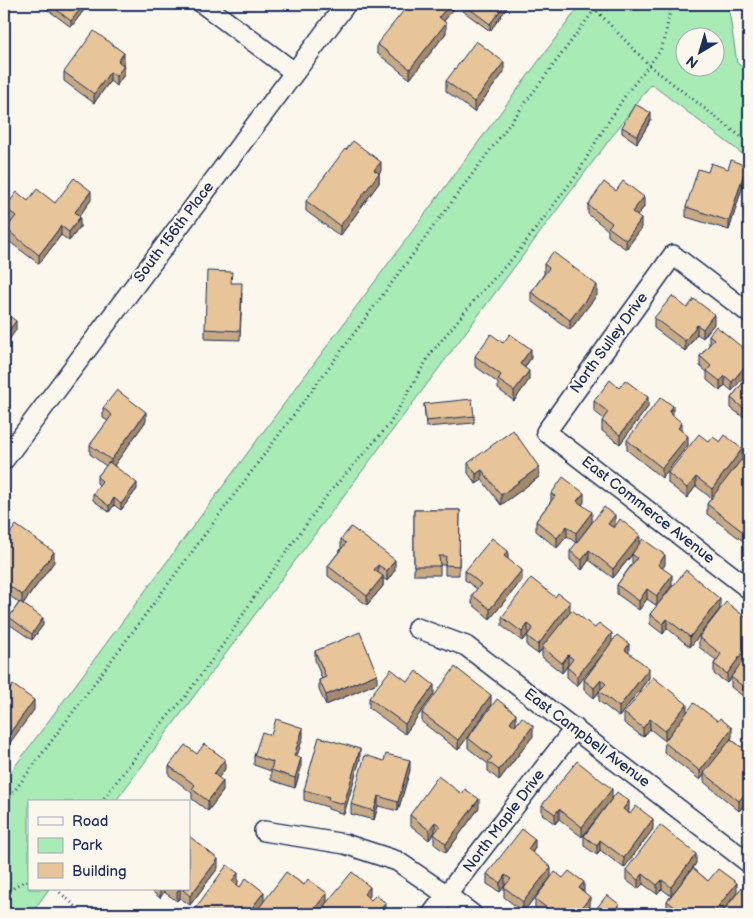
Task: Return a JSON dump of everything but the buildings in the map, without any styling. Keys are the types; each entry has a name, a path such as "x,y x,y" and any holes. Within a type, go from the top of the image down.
{"street":[{"path":"203,4 294,72"},
{"name":"South 156th Place","path":"4,460 346,4"},
{"name":"North Sulley Drive","path":"546,432 673,255 749,313"},
{"name":"East Commerce Avenue","path":"546,432 749,589"},
{"name":"East Campbell Avenue","path":"417,628 466,646 749,863"},
{"name":"North Maple Drive","path":"432,914 575,728"},
{"path":"264,831 346,844 398,861 472,914"}],"path":[{"path":"590,4 650,66 749,143"},
{"path":"103,800 156,730 185,697 328,494 389,424 431,353 478,296 519,251 578,173 598,138 660,51 665,38 671,4"},
{"path":"4,805 595,9"},
{"path":"4,900 21,881 28,881"},
{"path":"57,890 84,914"}],"green space":[{"path":"581,4 728,4 737,63 749,72 749,159 651,84 116,800 28,800 28,890 48,890 31,914 4,914 4,781"}]}
